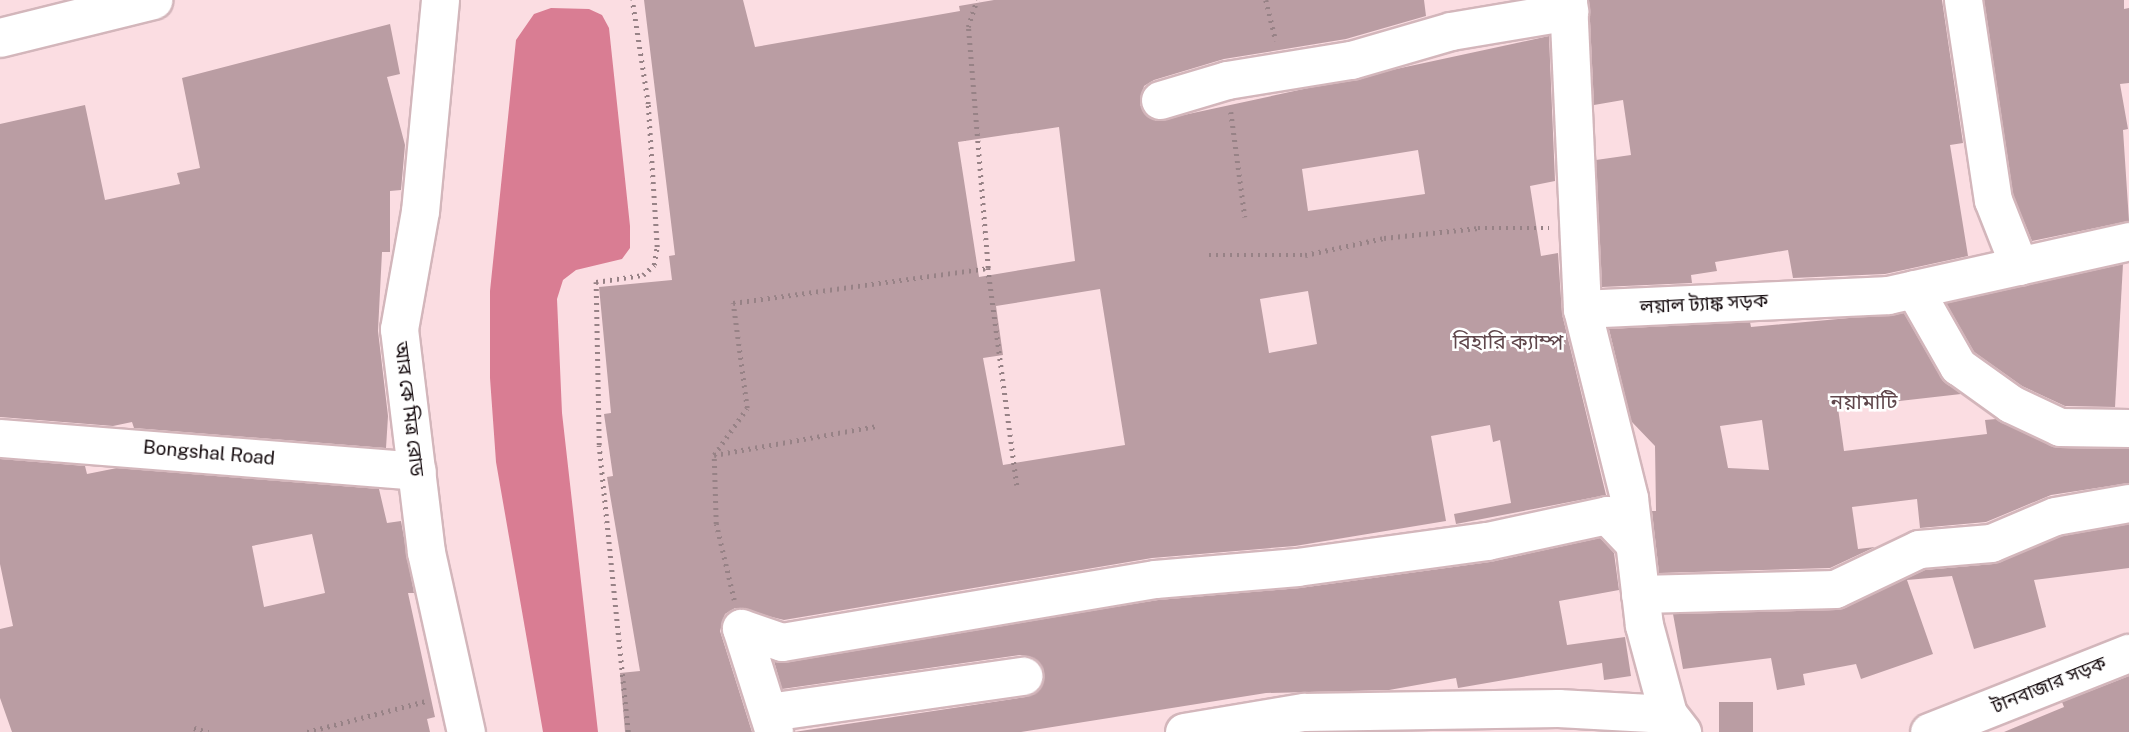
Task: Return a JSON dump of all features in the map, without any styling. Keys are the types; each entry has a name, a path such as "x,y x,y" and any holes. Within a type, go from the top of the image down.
{"main road":[{"path":"0,38 153,0"}],"street":[{"name":"আর কে মিত্র রোড","path":"440,0 420,211 399,329 426,552 466,732"},
{"path":"1963,0 1993,200 2019,265"},
{"path":"1160,100 1227,80 1283,73 1568,5 1582,309 1629,498 1640,594 1675,723 1305,722 1184,732"},
{"name":"লয়াল ট্যাঙ্ক সড়ক","path":"1582,309 1888,295 2129,241"},
{"path":"1914,289 1958,366 2011,404 2060,427 2129,428"},
{"name":"Bongshal Road","path":"0,438 417,471"},
{"path":"1640,594 1835,589 1920,549 1991,543 2055,516 2129,503"},
{"path":"741,628 782,642 1155,579 1297,567 1487,541 1607,515 1634,543"},
{"path":"741,628 772,722 1023,676"},
{"name":"টানবাজার সড়ক","path":"1929,732 2129,653"}],"path":[{"path":"628,732 599,445 596,282 643,275 654,265 657,247 648,104 632,0"},
{"path":"977,0 968,27 988,268 1017,485"},
{"path":"1266,0 1283,73"},
{"path":"1227,80 1245,217"},
{"path":"1209,255 1305,255 1384,237 1478,228 1578,228"},
{"path":"741,628 716,524 713,455 747,408 733,303 988,268"},
{"path":"713,455 877,426"},
{"path":"307,732 458,693"},
{"path":"194,728 208,732"}],"shaded area":[{"path":"551,8 589,9 602,15 609,28 630,226 630,248 622,259 576,270 563,280 557,299 562,413 598,732 543,732 496,462 490,378 490,291 516,40 534,14"}],"building":[{"path":"644,0 743,0 755,47 960,11 959,6 994,0 1424,0 1426,16 1346,39 1224,59 1154,80 1144,86 1140,105 1156,121 1549,36 1555,181 1530,186 1541,256 1558,253 1562,314 1606,495 1456,524 1454,514 1511,503 1500,440 1493,442 1490,425 1431,436 1446,521 1295,546 1152,558 784,620 735,608 725,614 720,631 752,732 625,732 620,673 640,671 607,477 613,476 604,414 611,413 599,287 672,280 669,256 675,255","holes":["1059,127 1075,261 979,277 958,142","1418,150 1425,194 1308,211 1302,169","1100,289 1125,445 1003,465 983,358 1003,355 996,306","1308,291 1317,344 1269,353 1260,299"]},
{"path":"1589,0 1942,0 1963,143 1950,145 1968,256 1885,274 1793,278 1788,250 1715,262 1717,271 1691,275 1692,283 1602,287 1596,160 1631,155 1623,100 1594,105"},
{"path":"1984,0 2124,0 2124,9 2129,8 2129,83 2120,84 2128,129 2123,130 2129,221 2032,241 2013,195"},
{"path":"390,24 400,74 387,77 405,145 401,190 390,191 390,252 382,252 378,331 388,416 386,448 134,428 132,422 113,426 0,417 0,124 85,105 105,200 180,184 177,173 200,168 182,78"},
{"path":"2123,264 2115,407 2065,406 2022,386 1974,352 1946,303"},
{"path":"1904,313 1940,376 1961,394 1838,408 1844,451 1987,434 1985,420 1996,419 2059,448 2129,449 2129,483 2051,495 1986,522 1920,528 1917,499 1852,507 1858,549 1875,547 1830,568 1659,573 1652,511 1656,511 1655,446 1631,421 1609,329 1750,322 1751,327","holes":["1762,420 1769,470 1728,468 1720,426"]},
{"path":"0,459 85,466 87,474 117,468 379,489 387,523 401,521 414,593 408,593 435,717 427,719 430,732 12,732 0,698 0,629 13,626 0,564","holes":["312,534 325,593 264,607 252,546"]},
{"path":"2129,524 2129,568 2034,580 2046,627 1974,649 1952,576 1907,580 1933,654 1861,679 1856,664 1803,674 1805,685 1777,690 1771,658 1683,669 1673,614 1836,610 1925,570 1993,564 2061,536"},
{"path":"1600,538 1614,553 1619,590 1559,601 1567,645 1625,637 1631,676 1604,680 1602,663 1458,688 1456,678 1389,690 1266,693 1021,732 794,732 1026,697 1042,684 1044,672 1031,657 1020,655 782,689 774,661 1158,600 1300,588 1490,562"},
{"path":"2129,676 2129,732 2004,732 2064,707 2062,702"},
{"path":"1719,702 1753,702 1753,732 1719,732"}],"district":[{"name":"বিহারি ক্যাম্প","path":"1508,342"},
{"name":"নয়ামাটি","path":"1864,402"}]}
